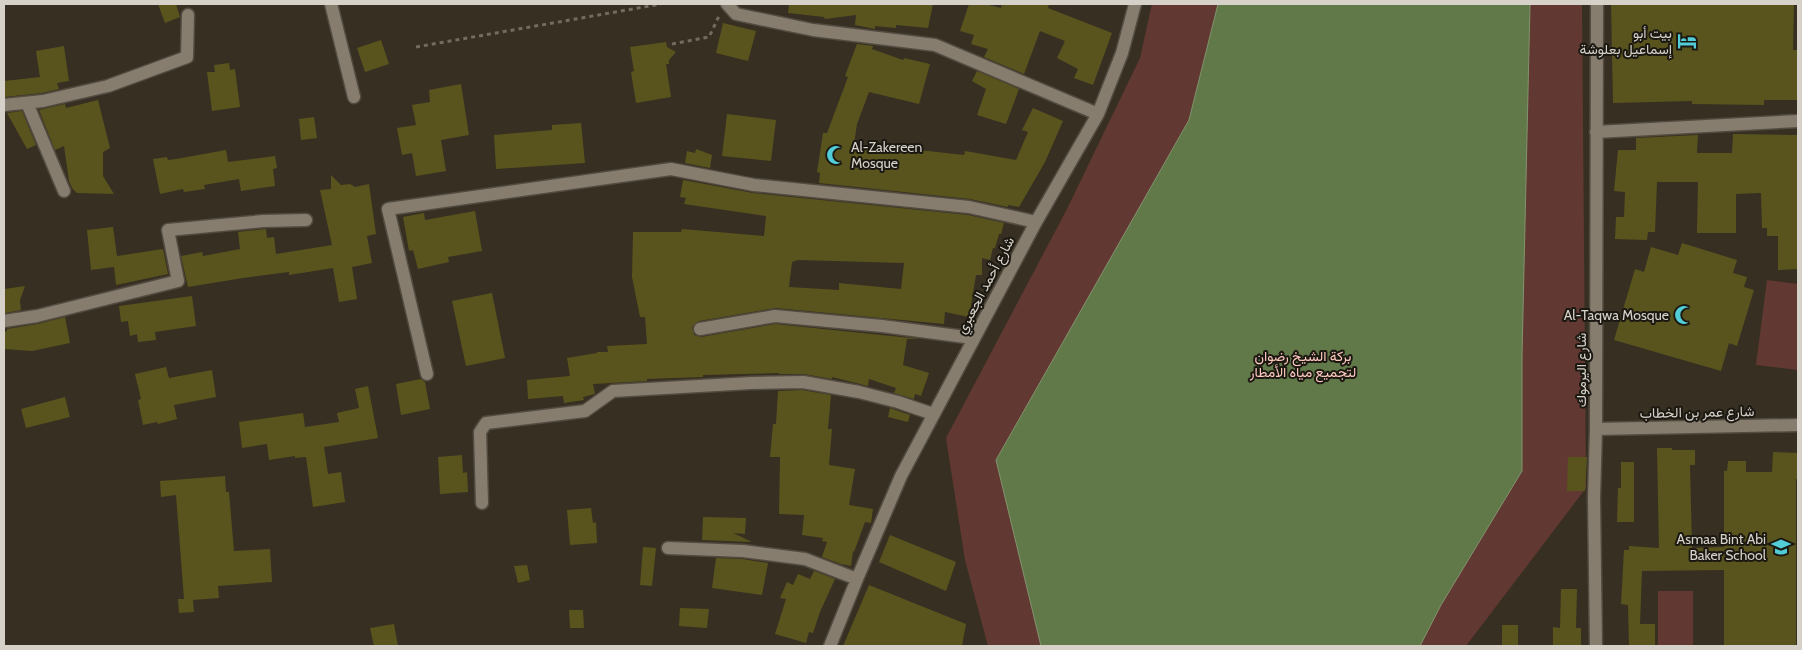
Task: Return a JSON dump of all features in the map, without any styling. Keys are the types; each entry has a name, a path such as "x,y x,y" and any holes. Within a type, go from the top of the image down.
{"street":[{"path":"331,4 354,98"},
{"name":"شارع أحمد الجعبري","path":"830,646 900,476 1036,222 1098,114 1122,53 1135,4"},
{"name":"شارع اليرموك","path":"1596,646 1594,498 1596,429 1597,4"},
{"path":"724,8 736,14 813,30 935,45 1098,114"},
{"path":"4,105 43,101 108,86 186,57 188,15"},
{"path":"27,102 64,191"},
{"path":"1596,132 1798,121"},
{"path":"427,374 388,209 671,169 754,185 969,207 1036,222"},
{"path":"4,321 37,316 178,281 168,230 263,221 306,220"},
{"path":"700,329 775,316 882,326 973,338"},
{"path":"482,503 480,432 486,423 585,411 613,391 803,382 859,392 898,402 933,414"},
{"name":"شارع عمر بن الخطاب","path":"1596,429 1798,425"},
{"path":"668,548 743,552 805,559 857,579"}],"path":[{"path":"416,47 661,4"},
{"path":"672,44 709,37 724,8"}],"green space":[{"name":"بركة الشيخ رضوان لتجميع مياه الأمطار","path":"1152,4 1582,4 1586,488 1466,646 988,646 965,560 946,438 1067,209 1140,58"},
{"path":"1767,280 1798,284 1798,370 1756,365"},
{"path":"1658,591 1693,591 1693,646 1658,646"}],"shaded area":[{"name":"بركة الشيخ رضوان لتجميع مياه الأمطار","path":"1218,4 1530,4 1522,356 1522,471 1441,605 1420,646 1041,646 996,460 1189,120"}],"building":[{"path":"158,4 176,4 180,17 165,23"},
{"path":"789,4 933,4 928,28 896,25 896,28 875,26 875,29 855,25 856,15 825,19 824,17 788,13"},
{"path":"969,4 985,4 1001,8 1002,4 1049,4 1048,8 1112,33 1093,85 1074,78 1078,69 1057,58 1065,41 1040,31 1024,74 984,57 988,49 971,44 974,35 960,31"},
{"path":"1611,4 1794,4 1793,50 1798,50 1798,100 1764,100 1764,105 1692,104 1692,101 1613,103"},
{"path":"723,23 756,31 748,61 716,53"},
{"path":"381,40 389,64 365,72 357,48"},
{"path":"666,42 667,47 676,52 669,60 669,64 666,64 671,97 636,103 631,72 634,71 630,47"},
{"path":"857,44 873,46 872,49 903,60 904,58 930,64 919,104 869,92 857,124 854,144 918,152 919,150 964,155 965,151 1016,160 1028,132 1022,130 1033,108 1063,121 1045,162 1019,207 1008,205 1008,207 970,199 819,183 820,173 817,172 823,133 827,133 848,77 845,76"},
{"path":"64,46 69,81 57,83 59,89 42,93 4,97 4,81 40,77 36,51"},
{"path":"229,63 230,70 235,69 240,107 212,111 207,72 215,72 214,65"},
{"path":"977,71 1019,89 1006,124 977,115 986,89 972,81"},
{"path":"461,84 469,135 441,140 446,171 416,176 412,153 402,155 397,128 416,125 412,105 430,102 429,90"},
{"path":"98,100 110,148 103,152 103,176 114,194 77,193 72,188 69,181 64,146 55,150 39,110 65,104 66,108"},
{"path":"22,111 36,145 27,149 7,113"},
{"path":"727,114 776,120 771,161 722,156"},
{"path":"314,117 317,138 301,140 299,119"},
{"path":"581,123 585,163 496,169 494,135 552,130 552,125"},
{"path":"1733,134 1798,135 1798,269 1778,270 1778,236 1767,236 1767,228 1762,228 1761,193 1736,194 1736,233 1697,233 1698,182 1657,182 1655,232 1648,232 1647,240 1615,239 1616,217 1624,217 1625,192 1614,191 1618,150 1636,150 1636,138 1698,135 1697,153 1732,153"},
{"path":"696,149 712,155 710,168 685,163 687,151 695,153"},
{"path":"226,150 228,162 275,156 277,168 273,169 275,186 241,191 239,179 204,185 205,189 184,192 183,189 160,194 153,159 167,157 168,160"},
{"path":"331,175 341,185 350,184 355,187 369,184 376,234 367,236 372,263 352,267 357,299 339,302 333,268 289,275 289,272 243,278 188,287 181,256 202,252 203,256 240,249 238,232 266,229 267,238 274,237 276,254 332,245 320,190 331,189"},
{"path":"683,180 753,193 968,215 1004,223 990,260 982,258 982,275 976,275 969,317 945,312 944,324 776,308 699,321 692,327 694,335 701,337 775,324 920,339 907,339 903,365 929,373 921,396 915,394 914,399 894,393 896,388 869,379 868,386 832,377 832,379 804,374 779,373 703,375 703,377 647,379 647,381 593,384 595,394 583,397 584,400 564,403 563,396 528,399 527,380 570,376 567,358 597,352 608,352 607,346 647,344 645,317 640,317 632,277 633,232 681,232 682,229 764,236 766,216 684,204 686,198 680,197","holes":["798,260 904,263 901,289 839,283 839,290 789,287 792,262"]},
{"path":"475,211 482,251 448,257 449,262 418,269 413,250 409,251 403,217 424,213 425,220"},
{"path":"113,227 117,256 163,249 168,274 116,285 114,267 91,270 87,230"},
{"name":"Al-Taqwa Mosque","path":"1682,243 1737,260 1733,273 1747,277 1744,287 1754,290 1737,346 1729,343 1721,371 1614,340 1635,269 1644,272 1651,247 1678,255"},
{"path":"25,286 20,300 21,310 5,313 4,289"},
{"path":"492,293 505,358 466,366 452,301"},
{"path":"192,296 196,326 155,332 156,340 138,342 137,334 130,336 128,321 121,322 119,306"},
{"path":"65,317 70,343 32,351 4,349 4,332 7,329"},
{"path":"166,367 169,378 212,370 216,397 174,405 177,419 158,424 157,422 143,425 138,400 141,399 135,374"},
{"path":"421,379 425,382 430,409 401,415 396,384"},
{"path":"368,386 378,438 324,447 328,474 341,472 345,502 313,507 306,457 295,458 295,456 269,460 267,444 242,448 239,422 303,413 305,427 339,422 337,413 359,408 355,389"},
{"path":"802,390 831,395 828,429 832,429 829,465 855,469 849,505 873,509 871,523 865,522 853,551 851,566 822,557 827,542 822,541 823,538 802,535 804,515 779,514 780,457 770,457 773,424 776,424 778,391"},
{"path":"65,397 70,417 26,428 21,409"},
{"path":"890,408 910,415 908,422 888,417"},
{"path":"1657,448 1695,450 1695,465 1690,465 1692,548 1724,547 1724,471 1727,471 1728,461 1746,461 1746,472 1772,472 1773,452 1798,453 1798,479 1796,479 1796,646 1724,646 1724,570 1642,571 1640,624 1655,624 1655,646 1629,646 1628,605 1621,604 1624,550 1629,550 1629,546 1659,548"},
{"path":"462,455 463,473 467,472 468,492 440,494 438,457"},
{"path":"1568,457 1587,457 1585,491 1567,491"},
{"path":"1621,462 1634,462 1634,522 1617,522 1618,488 1621,488"},
{"path":"225,476 226,492 229,492 234,551 270,549 272,582 218,586 219,598 193,600 194,612 179,613 178,599 184,599 176,495 161,497 160,481"},
{"path":"591,508 593,523 596,522 597,543 570,545 567,510"},
{"path":"703,517 746,518 745,534 733,533 752,542 702,540"},
{"path":"890,535 956,562 946,591 879,562"},
{"path":"643,547 656,548 652,586 640,585"},
{"path":"716,558 768,563 762,595 712,588"},
{"path":"527,565 530,580 518,583 514,566"},
{"path":"814,571 835,579 813,633 809,632 806,643 775,634 786,599 780,598 787,582 793,585 798,574 810,579"},
{"path":"869,585 966,624 962,646 843,646"},
{"path":"1561,589 1577,589 1576,628 1581,628 1581,646 1553,646 1553,627 1560,628"},
{"path":"680,608 709,609 707,628 679,626"},
{"path":"569,610 583,610 584,628 570,628"},
{"path":"394,624 398,646 374,646 370,628"},
{"path":"1502,625 1518,625 1518,646 1502,646"}],"place":[{"name":"بيت أبو إسماعيل بعلوشة","path":"1687,41"},
{"name":"Al-Zakereen Mosque","path":"836,155"},
{"name":"Al-Taqwa Mosque","path":"1684,315"},
{"name":"Asmaa Bint Abi Baker School","path":"1781,547"}]}
